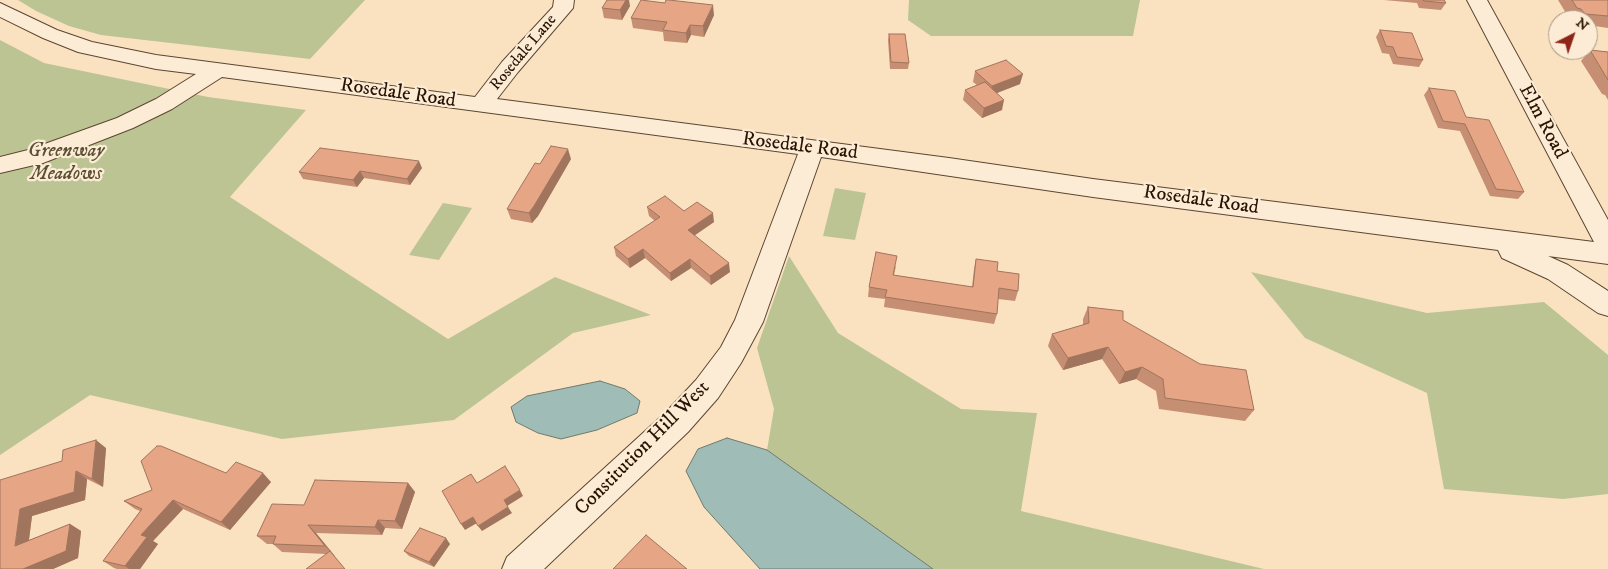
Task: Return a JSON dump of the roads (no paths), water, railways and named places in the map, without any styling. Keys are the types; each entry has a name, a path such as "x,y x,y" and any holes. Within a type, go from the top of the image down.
{"street":[{"name":"Rosedale Lane","path":"481,105 510,67 563,8 564,0"},
{"name":"Elm Road","path":"1477,0 1608,244"},
{"name":"Rosedale Road","path":"0,9 50,34 86,47 156,62 812,148 1093,188 1608,254"},
{"path":"0,165 60,148 125,123 164,104 218,70"},
{"name":"Constitution Hill West","path":"520,569 677,422 707,389 731,355 749,322 812,148"},
{"path":"1455,234 1497,246 1539,262 1578,283 1608,305"}],"water":[{"path":"600,381 625,389 640,401 637,413 597,430 561,439 538,433 516,422 511,407 527,396"},
{"path":"727,438 767,450 933,569 760,569 704,507 686,471 698,449"}],"park label":[{"name":"Greenway Meadows","path":"66,164"}]}
